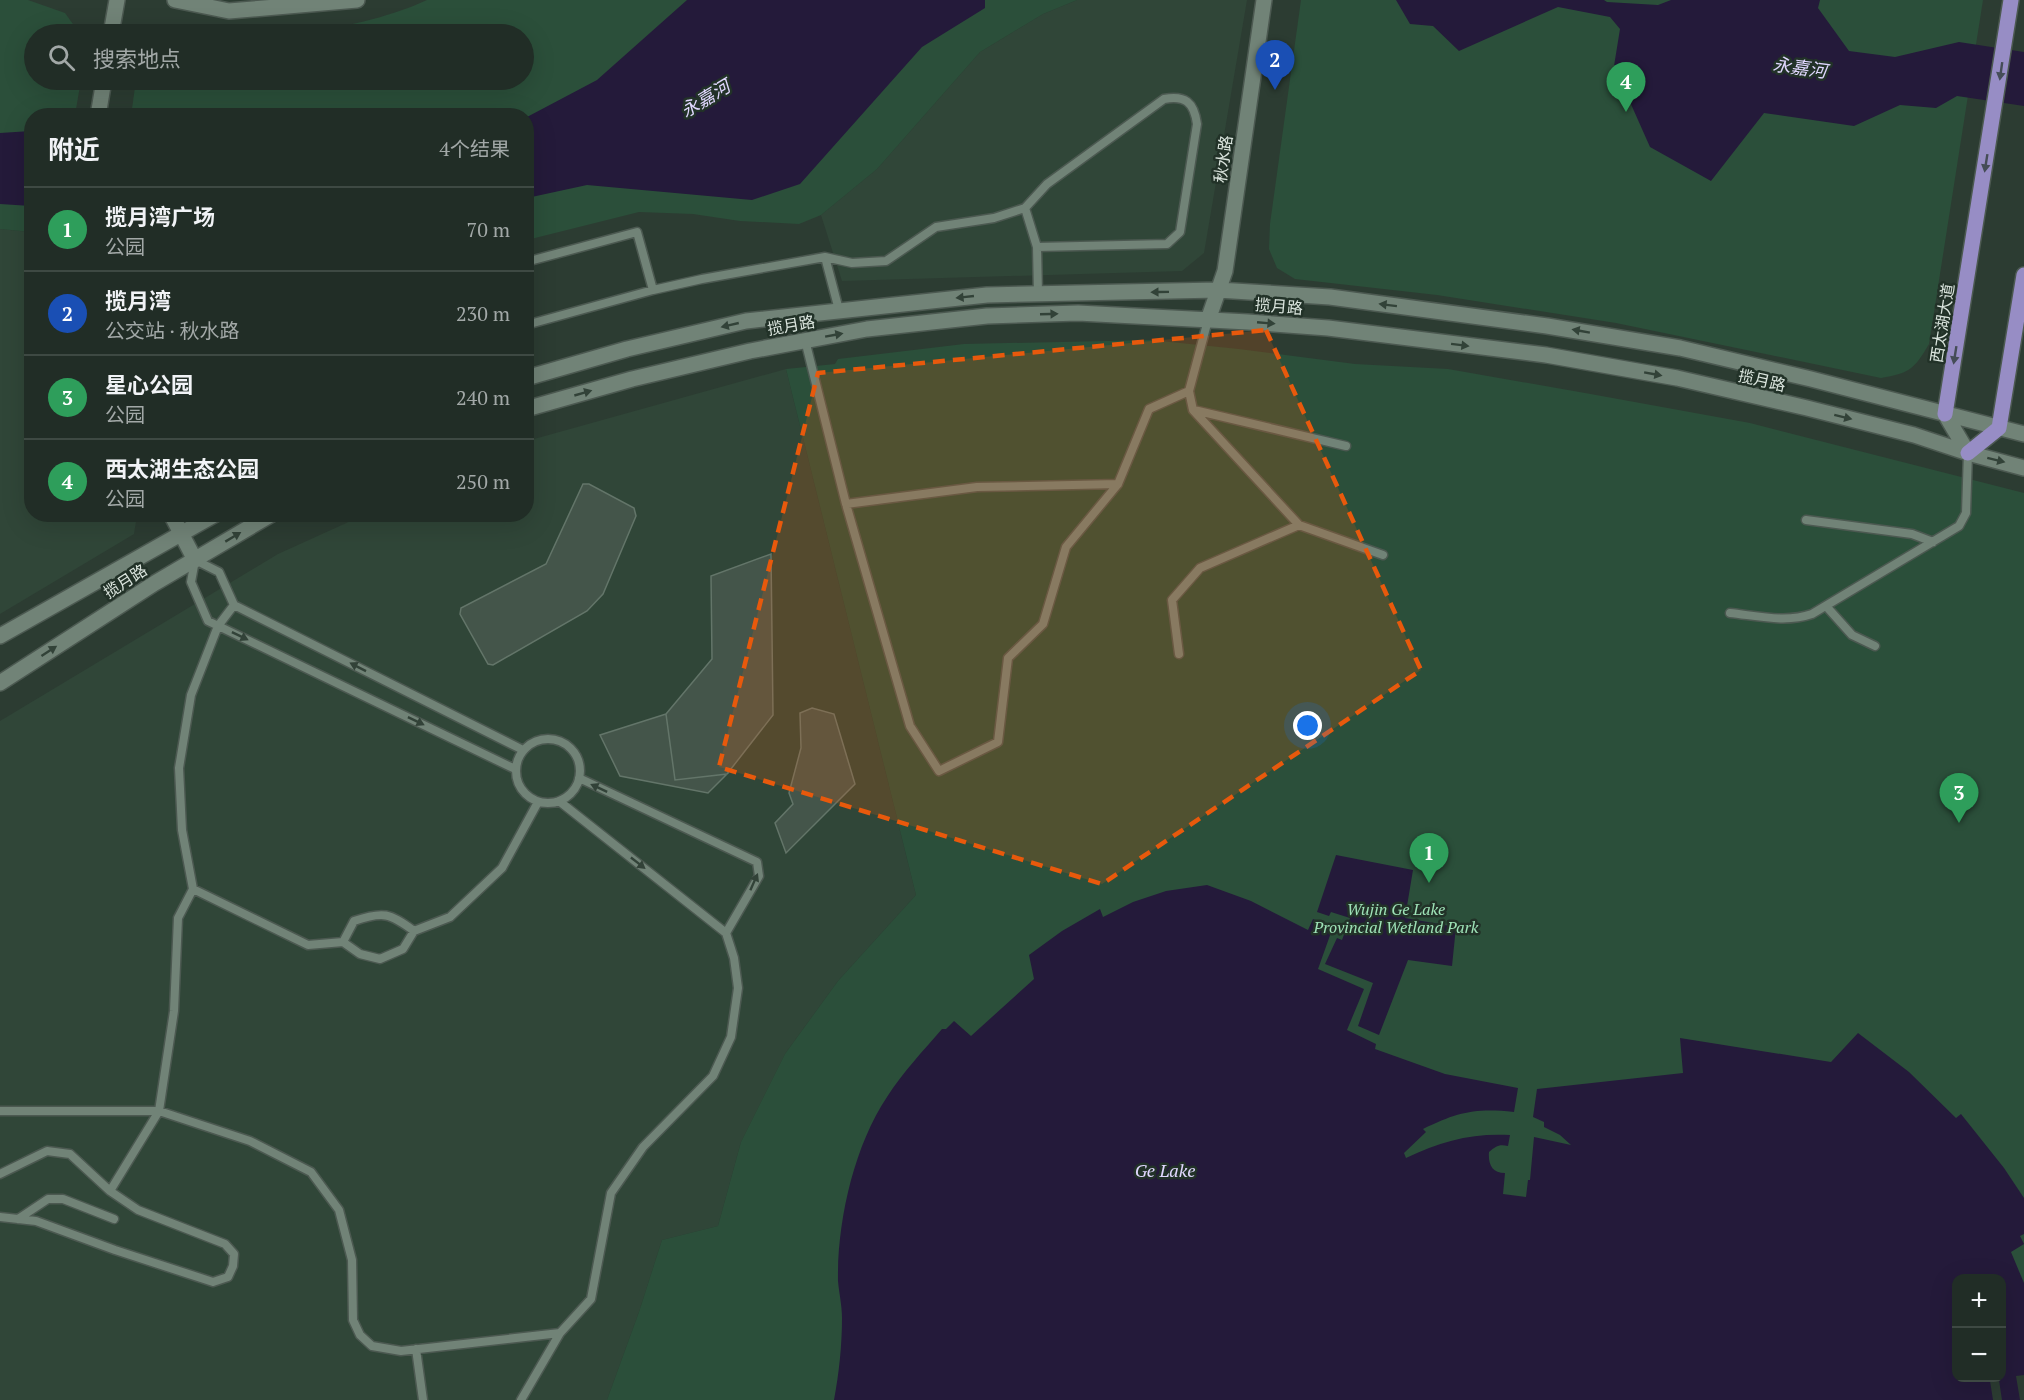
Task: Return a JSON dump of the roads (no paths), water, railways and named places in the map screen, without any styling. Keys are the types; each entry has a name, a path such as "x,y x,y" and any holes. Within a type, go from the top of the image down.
{"main road":[{"name":"西太湖大道","path":"1946,414 2011,0"},
{"path":"1968,453 1999,428 2024,275"}],"street":[{"path":"113,24 117,0"},
{"path":"175,0 229,11 357,0"},
{"name":"秋水路","path":"1208,320 1226,271 1264,0"},
{"path":"99,108 102,90"},
{"name":"揽月路","path":"534,376 627,349 746,321 987,295 1218,290 1330,297 1547,326 1680,348 2024,434"},
{"name":"揽月路","path":"534,407 632,379 750,351 867,329 987,316 1078,313 1328,328 1546,355 1677,378 1807,408 1914,435 2024,468"},
{"path":"1946,414 1968,453"},
{"path":"175,522 195,560"},
{"name":"揽月路","path":"0,636 202,522"},
{"name":"揽月路","path":"0,683 259,522"}],"lane":[{"path":"534,323 653,290 825,257 852,263 886,261 936,227 994,219 1025,208 1047,184 1164,99 1175,97 1188,101 1196,113 1197,124 1180,232 1167,244 1036,247"},
{"path":"1025,208 1036,247 1038,294"},
{"path":"534,260 638,232 653,290"},
{"path":"825,257 839,310"},
{"path":"1208,320 1189,392 1193,410 1299,525 1383,555"},
{"path":"805,340 846,504 910,726 939,771 998,742 1008,658 1043,624 1066,547 1118,484 1149,409 1189,392"},
{"path":"1193,410 1346,446"},
{"path":"1730,613 1797,619 1812,614 1959,526 1966,513 1968,453"},
{"path":"846,504 977,487 1118,484"},
{"path":"1806,520 1912,534 1933,542"},
{"path":"1179,654 1172,600 1200,568 1299,525"},
{"path":"515,769 208,621 191,582 195,560 219,572 234,605 523,750"},
{"path":"110,1191 159,1111 174,1011 178,918 194,889 182,830 179,768 190,695 218,626 234,605"},
{"path":"1826,606 1852,635 1875,646"},
{"path":"541,739 562,742 571,748 580,767 575,788 568,796 549,803 528,797 521,789 515,769 523,750 531,743 541,739"},
{"path":"579,778 757,862 759,876 726,933"},
{"path":"194,889 308,945 343,942 360,954 380,959 403,948 414,931 450,917 502,868 538,801"},
{"path":"521,1400 560,1333 591,1299 611,1193 643,1147 713,1076 731,1037 738,988 734,958 726,933 559,801"},
{"path":"343,942 354,921 375,914 396,918 414,931"},
{"path":"0,1111 159,1111 250,1141 312,1172 339,1210 352,1260 353,1320 360,1335 372,1346 401,1351 560,1333"},
{"path":"0,1174 47,1151 70,1154 110,1191 138,1210 225,1244 234,1254 233,1266 228,1277 213,1282 36,1221 0,1217"},
{"path":"18,1219 48,1198 63,1198 114,1219"},
{"path":"416,1349 423,1400"}],"water":[{"name":"永嘉河","path":"687,0 985,0 985,8 922,47 800,184 752,200 587,185 534,196 534,113 597,80"},
{"name":"永嘉河","path":"1396,0 1604,0 1658,5 1671,0 1820,0 1818,8 1849,51 1895,57 1959,42 2024,52 2024,106 1957,96 1936,108 1900,105 1854,126 1764,113 1711,181 1650,147 1614,66 1620,29 1610,17 1558,7 1459,51 1433,26 1410,24"},
{"path":"24,131 24,206 0,204 0,133"},
{"path":"1336,855 1413,870 1405,918 1456,927 1452,966 1408,960 1379,1035 1358,1026 1373,983 1325,964 1337,938 1342,940 1350,918 1331,912 1329,916 1317,912"},
{"name":"Ge Lake","path":"1207,885 1251,901 1308,930 1313,919 1333,927 1318,969 1364,989 1347,1030 1376,1044 1375,1049 1445,1074 1518,1088 1514,1112 1477,1111 1446,1119 1423,1129 1426,1132 1404,1153 1406,1158 1457,1139 1483,1135 1510,1135 1508,1146 1498,1146 1489,1152 1489,1160 1494,1170 1505,1173 1503,1194 1526,1197 1534,1137 1571,1145 1560,1135 1544,1127 1544,1122 1533,1117 1537,1089 1683,1073 1680,1038 1831,1062 1858,1033 1909,1072 1956,1118 1961,1114 2004,1168 2024,1198 2024,1234 2020,1236 2024,1244 2011,1252 2024,1283 2024,1400 834,1400 841,1339 842,1313 838,1258 844,1210 865,1138 887,1097 906,1070 942,1029 946,1029 954,1021 971,1036 1034,979 1029,955 1062,931 1100,909 1103,917 1133,902 1166,891"}],"place":[{"name":"揽月湾","path":"1275,90"},
{"name":"西太湖生态公园","path":"1626,112"},
{"name":"星心公园","path":"1959,823"},
{"name":"揽月湾广场","path":"1429,883"}],"park label":[{"name":"Wujin Ge Lake Provincial Wetland Park","path":"1396,918"}]}
